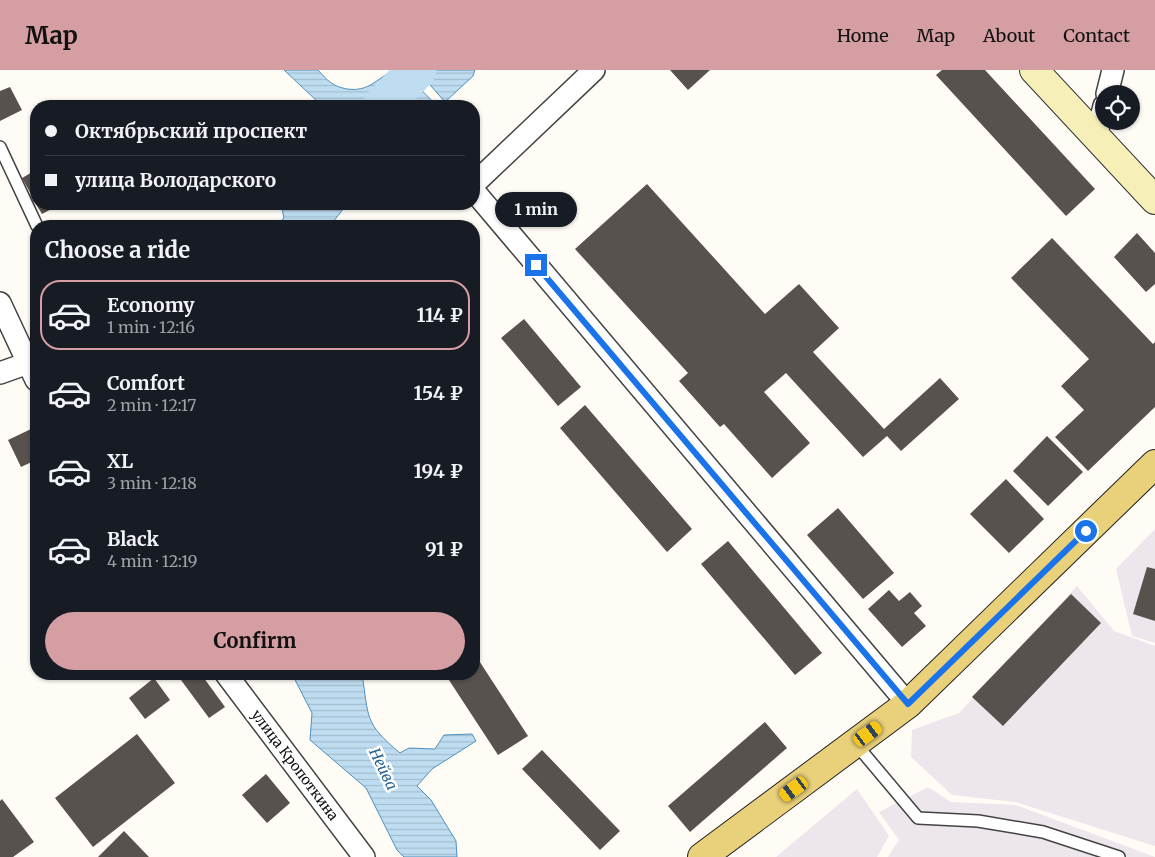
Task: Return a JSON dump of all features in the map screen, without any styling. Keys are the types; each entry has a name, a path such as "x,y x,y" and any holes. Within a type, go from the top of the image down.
{"main road":[{"path":"1034,70 1155,200"},
{"path":"702,857 908,704 1155,464"}],"street":[{"path":"480,178 594,70"},
{"path":"1109,85 1113,70"},
{"path":"1096,136 1098,130"},
{"path":"480,198 908,704"},
{"path":"0,303 30,368"},
{"path":"0,374 30,372"},
{"name":"улица Кропоткина","path":"231,680 364,857"}],"lane":[{"path":"0,147 34,220"},
{"path":"855,743 918,818 978,821 1043,832 1119,857"}],"shaded area":[{"path":"1155,529 1155,643 1132,636 1116,569"},
{"path":"1077,586 1114,631 1155,646 1155,846 1015,802 952,795 911,757 912,730 959,713"},
{"path":"928,787 951,802 1016,805 1155,857 888,857 899,840 879,812"},
{"path":"857,789 889,836 877,857 776,857"}],"water":[{"path":"284,70 318,70 334,85 347,89 356,89 371,85 394,71 402,70 431,100 316,100"},
{"path":"417,70 475,70 473,76 447,100 443,100"},
{"path":"282,210 342,210 335,220 282,220 284,218"},
{"path":"295,680 363,680 370,719 380,734 400,753 409,748 435,749 444,735 472,734 476,741 432,769 417,786 431,800 456,841 457,857 404,857 397,850 366,788 310,740 312,713"}],"building":[{"path":"670,70 710,70 688,90"},
{"path":"942,70 985,70 1095,189 1066,216 936,75"},
{"path":"10,87 22,110 0,121 0,91"},
{"path":"30,173 30,192 22,178"},
{"path":"647,184 765,314 799,284 839,328 813,352 884,429 940,378 959,399 901,451 887,436 863,457 786,373 764,392 810,443 772,478 724,424 720,427 679,381 688,373 575,249"},
{"path":"40,210 50,210 42,214"},
{"path":"1137,233 1155,253 1155,284 1146,292 1114,257"},
{"path":"1052,238 1153,344 1155,342 1155,407 1088,471 1055,437 1084,410 1061,386 1089,359 1011,278"},
{"path":"524,319 581,387 558,406 501,338"},
{"path":"585,405 692,529 667,552 560,428"},
{"path":"30,429 30,463 21,467 8,440"},
{"path":"1047,436 1083,472 1048,506 1013,471"},
{"path":"1006,479 1044,519 1009,553 970,514"},
{"path":"838,508 894,573 863,599 807,535"},
{"path":"728,541 822,653 795,675 701,564"},
{"path":"1147,567 1155,569 1155,621 1133,614"},
{"path":"889,590 899,601 910,592 922,606 914,613 926,626 902,647 868,609"},
{"path":"1071,594 1101,623 1003,726 972,697"},
{"path":"480,662 528,736 498,755 449,680 480,680"},
{"path":"152,680 155,680 170,700 145,719 129,698"},
{"path":"181,680 205,680 225,707 209,718"},
{"path":"765,722 787,748 690,832 668,806"},
{"path":"137,734 175,783 93,847 55,798"},
{"path":"542,750 620,831 600,850 522,769"},
{"path":"266,774 290,803 267,823 242,795"},
{"path":"2,799 34,842 13,857 0,857 0,801"},
{"path":"124,831 149,857 98,857"}],"waterway":[{"name":"Нейва","path":"388,100 417,70"}],"route":[{"path":"536,265 908,704 1086,531"}]}
